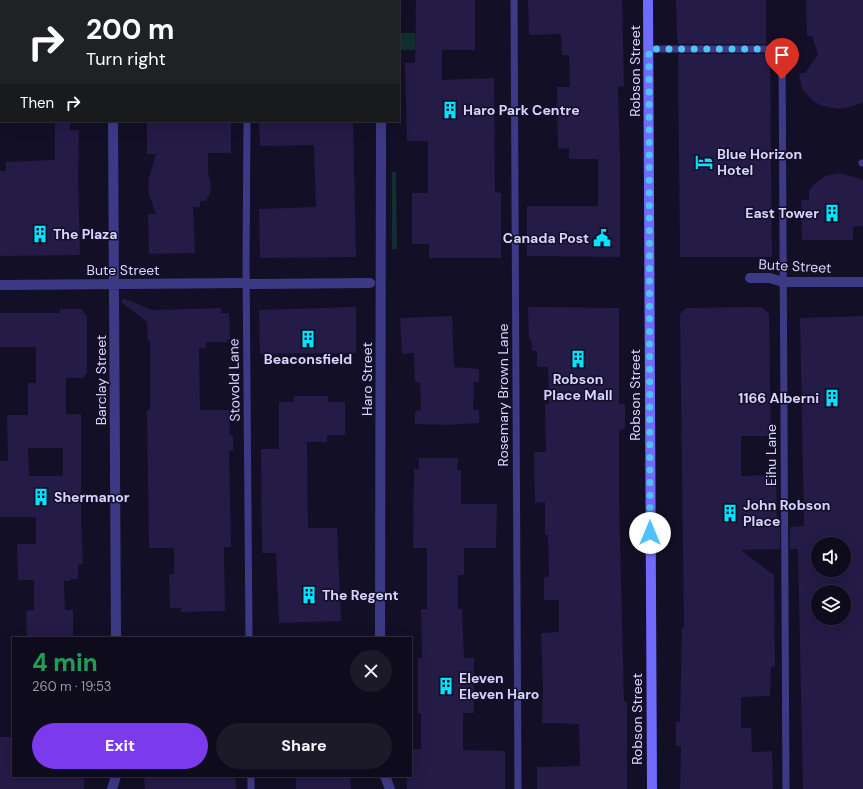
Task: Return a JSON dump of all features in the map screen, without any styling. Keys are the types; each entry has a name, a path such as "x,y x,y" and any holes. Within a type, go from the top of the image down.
{"main road":[{"name":"Robson Street","path":"648,0 652,789"}],"street":[{"name":"Barclay Street","path":"113,122 116,637"},
{"name":"Haro Street","path":"380,637 381,122"},
{"name":"Bute Street","path":"750,278 770,278 783,282 863,282"},
{"name":"Bute Street","path":"0,285 370,283"},
{"path":"112,789 116,777"},
{"path":"116,777 120,789"},
{"path":"385,777 390,789"}],"lane":[{"name":"Rosemary Brown Lane","path":"514,0 518,789"},
{"name":"Eihu Lane","path":"649,49 782,49 786,789"},
{"name":"Stovold Lane","path":"247,122 249,637"},
{"path":"251,777 251,789"}],"green space":[{"path":"400,33 415,33 416,50 400,50"},
{"path":"392,172 396,172 397,249 392,249"}],"building":[{"path":"416,0 475,0 475,50 442,50 442,80 494,78 495,192 501,193 501,258 429,258 429,244 412,244 412,193 428,193 428,141 407,141 405,63 415,63"},
{"path":"528,0 622,0 624,86 618,87 620,257 527,256 527,206 598,206 598,159 569,159 569,148 558,149 557,87 570,87 569,55 562,55 561,34 529,35"},
{"path":"676,0 766,0 766,44 678,44"},
{"path":"806,0 863,0 863,103 838,109 828,107 820,105 812,100 802,89 799,73 805,73 818,54 812,36 807,36"},
{"path":"678,54 766,54 766,60 770,60 772,257 680,257"},
{"path":"55,122 70,122 70,130 79,130 78,177 80,255 0,256 0,171 6,171 6,162 55,160"},
{"path":"147,122 231,122 231,153 208,153 208,173 211,185 210,193 206,201 200,201 200,207 193,207 195,253 149,254 148,214 156,214 149,195 148,186 156,154 147,154"},
{"path":"259,122 353,122 356,257 260,258 259,209 316,207 314,145 260,146"},
{"name":"East Tower","path":"838,173 863,180 863,226 853,227 853,240 802,240 801,200 809,200 809,191 815,183 825,176"},
{"path":"123,298 152,310 221,308 221,313 229,313 230,339 227,339 227,342 206,342 206,348 199,348 200,410 229,410 230,435 233,435 233,451 229,451 231,547 224,547 225,611 181,612 181,608 170,608 169,574 174,574 174,548 149,548 147,410 150,410 150,341 148,341 147,322 121,302"},
{"name":"Beaconsfield","path":"356,307 356,353 260,354 259,310"},
{"path":"528,307 619,308 619,404 625,404 625,429 619,430 619,501 624,702 627,702 627,789 537,789 537,767 580,766 579,724 542,723 543,688 541,633 559,632 559,600 544,600 544,577 549,576 548,535 545,535 545,502 535,503 534,452 546,452 545,404 549,404 548,367 537,367 537,351 532,351 531,339 529,339"},
{"path":"762,307 769,314 771,436 741,436 741,476 776,475 777,527 780,527 780,549 741,550 774,575 775,667 771,667 770,696 741,697 741,728 751,728 752,752 772,751 773,789 680,789 681,746 676,746 676,722 680,722 682,628 684,628 680,314 686,308"},
{"path":"60,309 81,309 87,316 87,373 83,378 66,378 66,414 81,414 81,521 83,564 78,565 78,579 64,581 65,610 73,610 73,637 27,637 26,611 34,610 34,580 18,580 17,544 36,544 36,517 0,517 0,461 8,461 7,415 28,415 28,383 36,383 36,347 0,347 0,313 60,313","holes":["28,448 63,448 63,476 29,476"]},
{"path":"452,316 454,367 479,369 479,382 474,382 473,410 479,410 479,423 447,425 415,424 415,411 421,410 420,383 415,382 414,353 402,354 400,318"},
{"path":"863,316 863,789 803,789 798,549 790,549 790,527 804,526 800,318"},
{"path":"294,396 328,396 328,402 345,402 345,435 327,435 327,442 307,442 308,528 337,528 341,621 279,623 276,553 262,553 261,449 279,449 279,402 294,402"},
{"path":"419,458 458,458 457,470 461,470 461,504 497,504 496,548 464,548 464,575 458,575 458,609 462,609 464,658 474,658 474,713 463,713 463,750 505,751 505,789 407,789 407,777 412,777 412,749 421,749 421,713 418,713 418,658 422,658 421,609 427,609 427,548 413,548 414,469 419,469"},
{"path":"0,737 12,737 12,777 84,777 84,789 0,789"},
{"path":"144,777 235,777 236,789 145,789"},
{"path":"296,777 350,777 351,789 296,789"}],"place":[{"name":"Haro Park Centre","path":"450,110"},
{"name":"Blue Horizon Hotel","path":"704,162"},
{"name":"East Tower","path":"832,213"},
{"name":"The Plaza","path":"40,234"},
{"name":"Canada Post","path":"602,238"},
{"name":"Beaconsfield","path":"308,339"},
{"name":"Robson Place Mall","path":"578,359"},
{"name":"1166 Alberni","path":"832,398"},
{"name":"Shermanor","path":"41,497"},
{"name":"John Robson Place","path":"730,513"},
{"name":"The Regent","path":"309,595"},
{"name":"Eleven Eleven Haro","path":"446,686"}],"route":[{"path":"650,533 649,49 782,49 782,79"}]}
